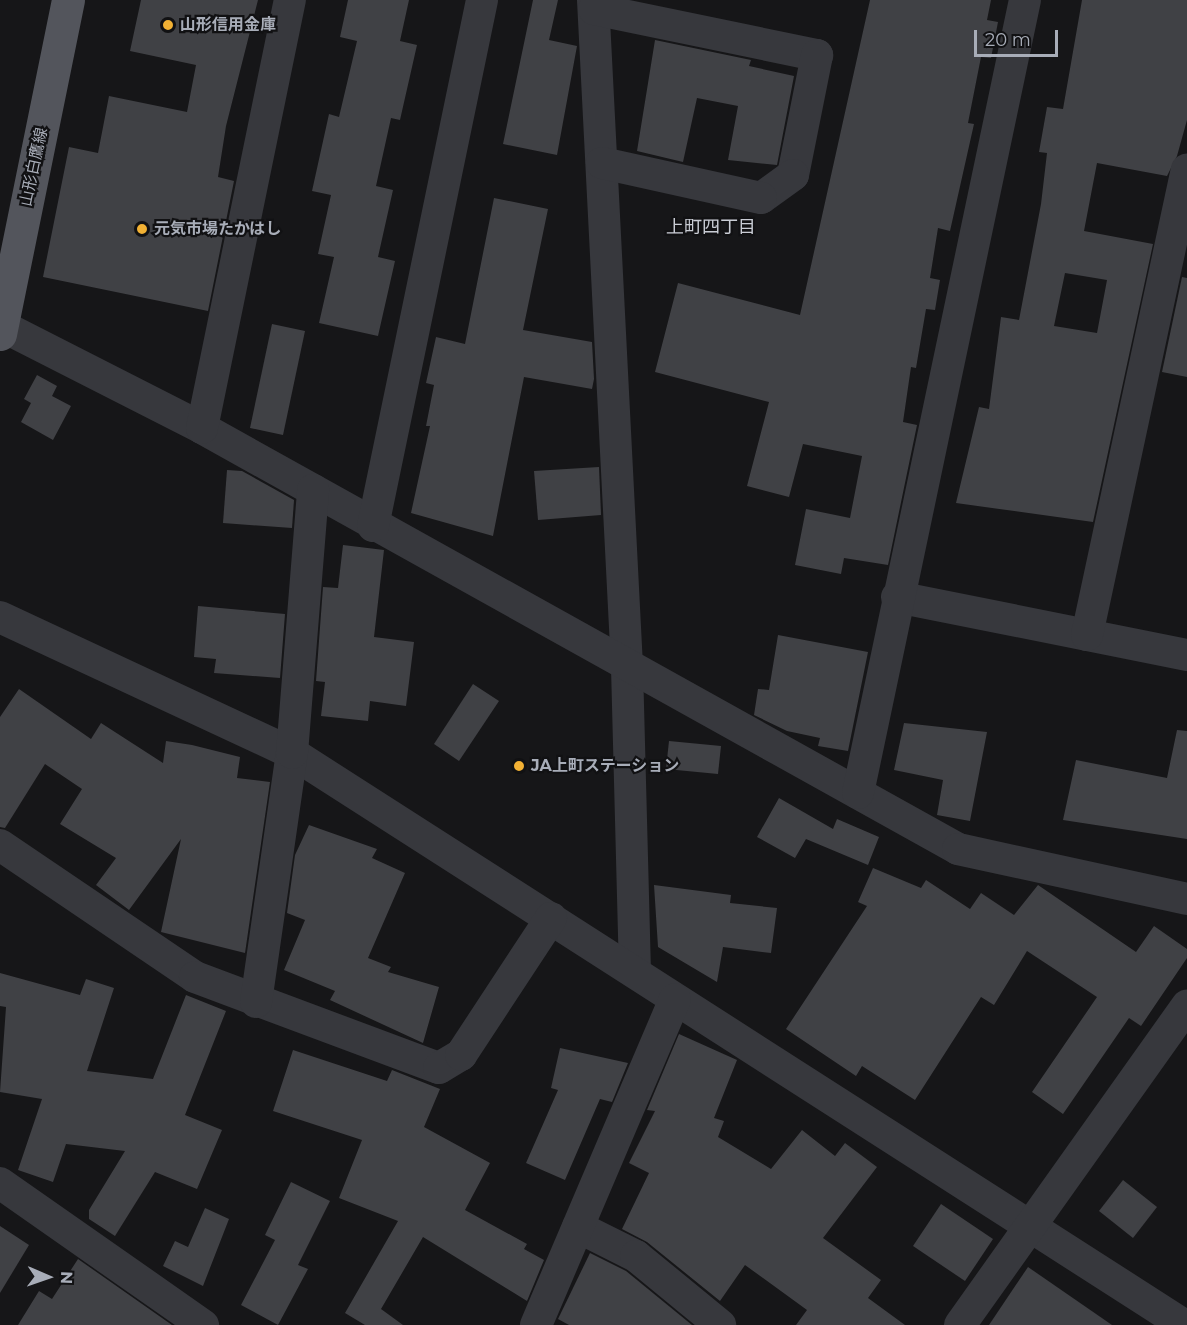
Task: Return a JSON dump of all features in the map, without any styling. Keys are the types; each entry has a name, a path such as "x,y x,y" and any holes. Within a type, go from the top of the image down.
{"main road":[{"name":"山形白鷹線","path":"1,328 69,0"}],"street":[{"path":"202,428 290,0"},
{"path":"374,526 482,0"},
{"path":"858,794 897,597 1025,0"},
{"path":"602,163 761,198 793,175 817,55 593,4 627,667 635,972"},
{"path":"1087,635 1187,170"},
{"path":"1,328 202,428 627,667 958,849 1187,899"},
{"path":"256,1002 292,753 313,490"},
{"path":"897,597 1187,655"},
{"path":"0,617 292,753 1184,1325"},
{"path":"0,845 195,976 256,1002 439,1068 461,1055 551,918"},
{"path":"536,1325 675,999"},
{"path":"960,1325 1028,1225 1177,1038 1187,1005"},
{"path":"0,1183 203,1325"},
{"path":"578,1227 636,1256 720,1325"}],"building":[{"path":"141,0 258,0 226,126 218,177 234,181 208,311 43,277 69,147 98,153 109,96 187,112 196,65 130,51"},
{"path":"348,0 409,0 400,41 417,45 400,120 391,118 376,186 393,190 378,257 395,261 378,336 319,323 334,257 318,254 331,195 312,191 329,114 339,117 357,41 340,37"},
{"path":"533,0 558,0 549,40 577,46 557,155 503,144"},
{"path":"870,0 991,0 987,20 998,22 991,58 981,57 968,123 974,124 950,231 938,228 930,278 940,280 935,310 926,309 916,368 911,367 903,422 917,425 888,565 844,558 841,574 795,565 806,509 850,518 862,456 803,444 789,497 747,486 769,402 655,372 678,283 800,315"},
{"path":"1082,0 1187,0 1187,120 1177,156 1167,176 1097,163 1084,231 1153,244 1093,522 956,503 979,407 989,409 1001,317 1019,320 1041,204 1047,153 1039,152 1047,107 1063,109","holes":["1065,273 1107,280 1097,333 1054,326"]},
{"path":"655,40 751,60 749,66 794,76 777,165 728,160 738,106 697,98 683,162 637,151"},
{"path":"494,198 548,209 523,330 592,342 594,379 592,389 524,377 493,536 411,513 430,426 426,426 434,385 426,383 436,337 465,344"},
{"path":"1182,277 1187,278 1187,377 1162,372"},
{"path":"272,324 305,331 283,435 250,428"},
{"path":"37,375 57,386 52,396 71,406 53,440 21,422 31,403 24,399"},
{"path":"599,467 601,515 538,520 534,471"},
{"path":"227,470 242,471 294,500 292,528 223,523"},
{"path":"343,545 384,550 374,637 414,642 406,706 370,701 368,721 321,716 325,682 316,681 323,587 338,588"},
{"path":"198,606 285,614 280,678 214,673 216,659 194,657"},
{"path":"778,635 868,652 848,751 818,746 820,738 787,731 754,715 758,689 769,690"},
{"path":"473,684 499,701 459,761 434,744"},
{"path":"19,689 91,739 101,723 163,763 166,741 192,745 240,757 237,778 270,782 245,953 161,932 181,839 129,910 96,885 116,858 60,824 82,789 45,764 5,828 0,827 0,717"},
{"path":"904,723 987,732 970,821 937,815 943,780 894,770"},
{"path":"1177,730 1187,731 1187,839 1063,820 1076,760 1167,778"},
{"path":"669,741 721,746 718,774 666,769"},
{"path":"779,798 833,829 837,819 879,837 868,865 806,839 795,858 757,837"},
{"path":"309,825 377,849 372,858 405,873 368,958 391,967 388,972 439,987 423,1043 330,1000 335,991 284,970 305,920 287,913 295,855"},
{"path":"873,868 921,888 926,880 970,909 981,893 1014,915 1038,885 1136,952 1154,926 1187,949 1187,958 1141,1026 1129,1018 1063,1114 1032,1092 1097,997 1027,951 994,1005 981,997 915,1100 862,1066 856,1076 786,1029 867,906 858,902"},
{"path":"654,885 731,895 730,903 777,908 771,953 723,947 717,982 658,947"},
{"path":"0,973 80,995 86,979 114,988 87,1071 153,1079 186,995 226,1011 185,1115 222,1130 197,1189 155,1172 115,1236 89,1219 89,1210 125,1151 66,1144 53,1182 18,1170 42,1099 0,1092 6,1007 0,1006"},
{"path":"679,1034 737,1060 714,1118 724,1121 718,1137 771,1169 802,1130 835,1156 845,1143 877,1167 823,1238 881,1280 868,1298 905,1325 796,1325 807,1310 745,1265 720,1301 647,1242 622,1229 649,1173 629,1163 655,1111 647,1110"},
{"path":"560,1048 628,1063 612,1102 600,1099 565,1180 526,1163 558,1090 551,1088"},
{"path":"293,1050 387,1081 392,1070 440,1089 424,1127 490,1163 465,1210 527,1244 524,1249 544,1260 527,1301 423,1237 381,1309 403,1325 365,1325 345,1313 398,1221 339,1198 362,1140 273,1111"},
{"path":"1123,1180 1157,1207 1133,1238 1099,1211"},
{"path":"291,1182 330,1201 298,1265 308,1269 278,1325 241,1305 275,1240 265,1235"},
{"path":"941,1204 993,1239 965,1281 913,1246"},
{"path":"205,1208 229,1219 203,1286 163,1266 175,1241 188,1247"},
{"path":"0,1226 29,1245 0,1293"},
{"path":"590,1253 626,1271 692,1325 569,1325 558,1319"},
{"path":"78,1259 172,1325 18,1325 39,1291 52,1299"},
{"path":"1028,1267 1112,1325 989,1325"}],"place":[{"name":"山形信用金庫","path":"168,25"},
{"name":"元気市場たかはし","path":"142,229"},
{"name":"JA上町ステーション","path":"519,766"}],"district":[{"name":"上町四丁目","path":"711,227"}]}
